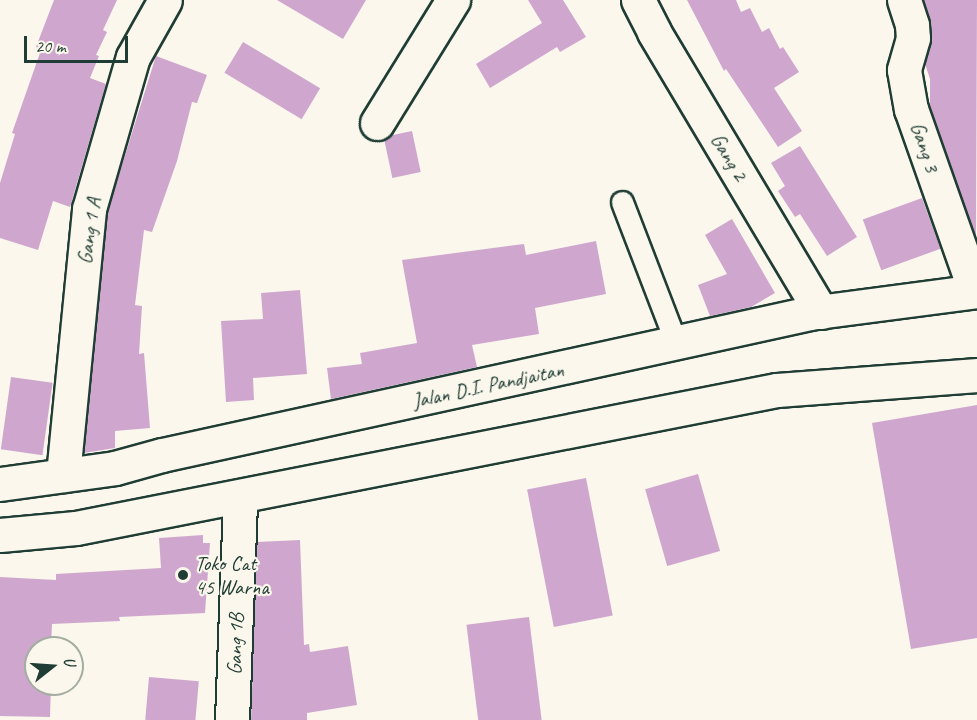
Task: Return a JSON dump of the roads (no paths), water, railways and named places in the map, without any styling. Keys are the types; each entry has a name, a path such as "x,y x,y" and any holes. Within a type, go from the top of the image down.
{"main road":[{"name":"Gang 1 A","path":"63,475 89,209 133,57 165,0"},
{"path":"377,123 453,0"},
{"name":"Gang 2","path":"638,0 654,32 821,312"},
{"name":"Gang 3","path":"903,0 912,25 913,38 904,70 911,109 976,291"},
{"name":"Jalan D.I. Pandjaitan","path":"0,484 114,468 162,455 821,312 976,291"},
{"path":"0,535 76,528 777,390 977,375"},
{"name":"Gang 1B","path":"232,720 240,497"}],"lane":[{"path":"622,202 676,343"}],"place":[{"name":"Toko Cat 45 Warna","path":"183,575"}]}
